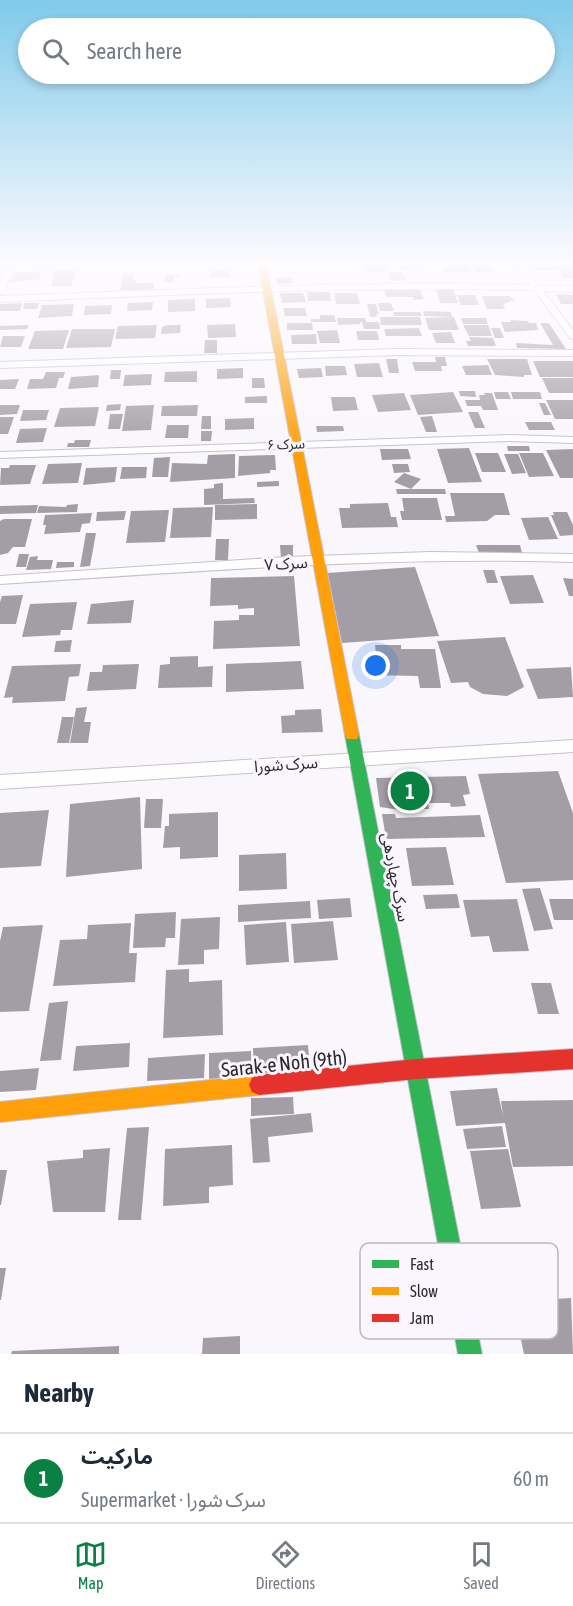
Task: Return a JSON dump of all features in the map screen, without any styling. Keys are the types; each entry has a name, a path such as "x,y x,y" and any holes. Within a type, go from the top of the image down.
{"street":[{"name":"سرک چهاردهی","path":"274,327 449,1243"},
{"path":"0,365 279,354 573,353"},
{"name":"سرک ۶","path":"0,455 296,443 510,438 573,440"},
{"name":"سرک ۷","path":"0,580 319,561 427,557 573,558"},
{"name":"سرک شورا","path":"0,782 573,746"},
{"name":"Sarak-e Noh (9th)","path":"0,1112 416,1069 573,1059"},
{"name":"سرک چهاردهی","path":"467,1339 470,1354"}],"building":[{"path":"0,327 28,327 27,329 0,330"},
{"path":"118,327 157,327 155,338 115,339"},
{"path":"162,327 181,327 180,333 161,334"},
{"path":"207,327 235,327 236,337 208,338"},
{"path":"287,327 313,327 313,330 287,330"},
{"path":"363,327 380,329 364,329"},
{"path":"428,327 458,327 459,330 429,330"},
{"path":"464,327 489,327 492,336 469,336"},
{"path":"503,327 537,327 538,330 505,332"},
{"path":"542,327 552,327 566,349 517,348 516,343 553,345"},
{"path":"419,328 422,336 386,336 384,329"},
{"path":"491,328 500,328 504,338 495,338"},
{"path":"72,329 115,329 111,347 66,348"},
{"path":"69,330 63,349 28,349 35,331"},
{"path":"337,330 340,343 320,343 317,331"},
{"path":"356,331 377,331 379,340 358,340"},
{"path":"451,332 455,343 436,343 432,333"},
{"path":"316,334 317,344 292,344 291,335"},
{"path":"3,336 25,336 21,347 0,347"},
{"path":"469,337 493,338 496,346 468,346 466,341 471,341"},
{"path":"205,340 217,340 217,353 204,353"},
{"path":"435,357 445,357 447,366 441,366 442,371 415,371 412,362 436,362"},
{"path":"386,359 397,359 399,373 389,373"},
{"path":"487,359 527,359 532,375 524,375 524,377 495,375"},
{"path":"533,361 573,361 573,377 540,377"},
{"path":"379,363 383,377 357,377 354,364"},
{"path":"488,365 492,375 466,375 462,366"},
{"path":"325,366 345,366 347,375 326,376"},
{"path":"243,368 243,378 217,379 217,369"},
{"path":"321,368 323,377 299,378 297,369"},
{"path":"111,370 121,370 120,379 110,379"},
{"path":"197,371 197,382 164,382 165,372"},
{"path":"46,372 65,372 63,378 59,378 56,388 27,389 30,379 43,379"},
{"path":"152,374 151,385 123,386 125,375"},
{"path":"99,375 98,387 68,389 71,377"},
{"path":"252,378 264,378 265,388 252,388"},
{"path":"542,378 573,378 573,393 549,393"},
{"path":"19,379 15,389 0,389 0,380"},
{"path":"459,391 475,391 476,397 460,396"},
{"path":"453,392 463,412 418,415 410,395"},
{"path":"494,392 508,392 511,399 496,399"},
{"path":"511,392 540,392 542,399 513,399"},
{"path":"404,393 411,410 378,412 372,395"},
{"path":"484,393 492,393 498,410 483,410 481,406 467,406 465,400 480,400 479,395 485,395"},
{"path":"267,396 267,403 245,403 245,397"},
{"path":"331,397 355,397 358,410 333,411"},
{"path":"546,400 573,400 573,419 555,419"},
{"path":"539,403 545,403 551,415 544,415"},
{"path":"121,404 120,410 106,411 107,405"},
{"path":"0,405 20,405 17,414 0,415"},
{"path":"154,405 151,430 122,431 126,406"},
{"path":"198,405 197,416 161,416 162,406"},
{"path":"99,407 95,426 54,427 60,408"},
{"path":"23,410 49,410 46,420 20,421"},
{"path":"468,412 478,412 485,428 475,428"},
{"path":"110,414 123,414 120,429 108,429"},
{"path":"202,416 211,416 211,429 201,429"},
{"path":"432,416 437,432 426,432 420,417"},
{"path":"0,417 14,417 8,434 0,434"},
{"path":"254,418 254,429 225,430 225,419"},
{"path":"525,422 551,422 555,430 529,430"},
{"path":"167,425 189,425 188,438 165,438"},
{"path":"316,426 343,426 344,431 317,432"},
{"path":"47,428 43,442 16,443 20,429"},
{"path":"201,431 212,431 211,441 201,441"},
{"path":"75,440 91,440 89,447 67,447 68,443 74,443"},
{"path":"507,446 529,446 530,451 508,451"},
{"path":"469,448 482,482 448,483 437,449"},
{"path":"380,449 408,449 411,459 382,460"},
{"path":"573,449 573,478 560,478 546,450"},
{"path":"475,453 498,453 506,472 482,472"},
{"path":"519,453 543,453 554,476 529,477"},
{"path":"235,454 235,478 170,482 172,463 207,464 208,455"},
{"path":"504,454 518,454 526,473 512,474"},
{"path":"275,455 276,470 270,470 270,473 238,476 239,456"},
{"path":"170,457 168,477 152,477 154,458"},
{"path":"82,463 78,483 42,484 48,464"},
{"path":"392,464 408,464 410,472 394,473"},
{"path":"10,465 36,465 30,484 0,485 1,468 9,468"},
{"path":"117,467 115,482 83,485 86,468"},
{"path":"122,467 147,467 146,478 120,479"},
{"path":"404,473 421,479 411,489 394,482"},
{"path":"279,481 279,486 257,487 257,482"},
{"path":"223,483 223,499 254,498 255,503 204,505 204,489 214,488 214,484"},
{"path":"396,489 445,489 446,494 397,494"},
{"path":"450,493 504,493 510,515 495,515 487,521 446,522 445,516 455,516"},
{"path":"402,498 437,498 442,520 402,520 400,511 404,511"},
{"path":"388,503 391,517 396,517 398,527 342,528 339,508 350,508 350,504"},
{"path":"78,504 77,512 37,513 39,506 66,507"},
{"path":"257,504 257,519 215,520 215,505"},
{"path":"38,505 36,513 0,514 0,506"},
{"path":"213,507 211,537 170,538 173,508"},
{"path":"169,510 165,542 126,543 131,511"},
{"path":"126,511 124,520 96,521 97,512"},
{"path":"553,512 567,512 573,525 573,535 560,536 551,515 554,515"},
{"path":"92,513 90,523 82,524 80,532 44,534 45,515"},
{"path":"548,517 558,539 529,540 521,518"},
{"path":"32,519 25,547 13,547 8,553 0,555 0,521"},
{"path":"86,533 96,533 90,566 80,567"},
{"path":"216,539 229,539 228,560 215,560"},
{"path":"280,545 293,545 293,559 281,559"},
{"path":"476,545 520,545 522,553 479,553"},
{"path":"19,554 29,554 26,567 16,567"},
{"path":"38,556 37,560 53,560 51,569 26,570 30,557"},
{"path":"57,562 74,562 74,567 56,568"},
{"path":"415,567 439,636 342,643 327,573"},
{"path":"483,570 494,570 498,583 487,583"},
{"path":"533,575 544,603 510,604 500,576"},
{"path":"294,576 300,646 213,649 214,621 239,620 239,615 254,615 254,608 238,609 238,605 210,606 211,578"},
{"path":"563,578 573,579 573,596 569,596"},
{"path":"23,595 16,624 0,624 2,596"},
{"path":"134,600 131,623 87,624 91,604"},
{"path":"77,602 72,630 61,630 60,635 22,637 30,604"},
{"path":"505,637 524,687 507,696 483,694 470,687 468,682 451,683 437,641"},
{"path":"72,640 70,652 54,652 56,641"},
{"path":"375,645 401,645 401,649 435,649 441,688 420,688 418,676 367,675 365,655 376,655"},
{"path":"198,656 198,667 213,666 212,687 158,688 160,665 170,664 170,657"},
{"path":"301,661 304,689 226,692 226,664"},
{"path":"81,664 79,676 69,677 65,701 12,703 13,697 4,698 12,666"},
{"path":"139,664 136,689 87,691 90,672 102,672 103,665"},
{"path":"571,667 573,697 538,699 526,669"},
{"path":"87,707 84,722 91,722 88,743 70,743 76,708"},
{"path":"321,709 323,732 282,733 281,716 295,715 295,710"},
{"path":"62,717 74,717 69,743 57,743"},
{"path":"558,771 573,813 573,880 506,883 478,774"},
{"path":"466,776 470,794 463,795 466,806 451,807 450,803 428,803 429,809 412,809 411,805 400,805 401,810 380,807 376,778"},
{"path":"140,797 142,869 66,877 70,804"},
{"path":"146,799 163,799 161,828 144,828"},
{"path":"49,810 41,866 0,868 0,813"},
{"path":"218,812 218,857 180,859 180,847 163,848 165,826 169,826 169,814"},
{"path":"382,814 395,814 396,818 480,815 485,837 386,839"},
{"path":"446,847 454,885 412,886 406,848"},
{"path":"286,853 287,889 239,891 239,855"},
{"path":"540,888 553,929 534,931 522,889"},
{"path":"457,894 460,908 426,909 423,895"},
{"path":"350,898 352,917 319,919 317,900"},
{"path":"517,899 529,951 493,952 489,936 471,937 463,900"},
{"path":"549,899 573,899 573,920 554,920"},
{"path":"310,901 311,918 238,922 238,905"},
{"path":"176,912 175,938 166,938 165,947 133,948 135,914"},
{"path":"220,917 219,949 204,950 204,964 178,965 181,919"},
{"path":"333,921 338,960 294,963 291,924"},
{"path":"286,922 289,962 246,965 244,925"},
{"path":"131,923 129,953 137,953 135,982 53,986 60,940 87,939 88,925"},
{"path":"43,925 29,1011 0,1012 0,941 3,927"},
{"path":"189,969 189,982 222,980 223,1035 163,1038 166,970"},
{"path":"531,983 551,983 559,1014 538,1014"},
{"path":"68,1001 61,1060 40,1061 49,1003"},
{"path":"130,1043 129,1067 73,1071 76,1046"},
{"path":"308,1045 310,1071 254,1074 253,1048"},
{"path":"251,1051 252,1076 209,1079 209,1053"},
{"path":"205,1054 204,1078 147,1081 148,1058"},
{"path":"39,1068 36,1090 0,1092 0,1071"},
{"path":"497,1088 503,1116 501,1101 573,1100 573,1166 513,1167 505,1123 456,1126 450,1091"},
{"path":"293,1097 294,1114 251,1116 251,1098"},
{"path":"311,1113 313,1132 268,1137 270,1162 253,1163 250,1119"},
{"path":"502,1126 506,1147 467,1149 463,1129"},
{"path":"149,1127 141,1220 118,1220 127,1128"},
{"path":"232,1145 233,1185 209,1187 209,1203 163,1206 165,1149"},
{"path":"110,1148 105,1212 53,1212 47,1161 83,1158 83,1150"},
{"path":"508,1149 521,1207 481,1209 470,1151"},
{"path":"0,1170 7,1170 1,1205 0,1205"},
{"path":"0,1268 6,1268 1,1300 0,1300"},
{"path":"571,1298 573,1354 524,1354 521,1339 558,1339 558,1299"},
{"path":"240,1336 240,1354 202,1354 203,1338"},
{"path":"119,1346 119,1354 11,1354 12,1351"}],"traffic: fast":[{"path":"352,735 449,1243"},
{"path":"467,1339 470,1354"}],"traffic: slow":[{"path":"274,327 352,735"},
{"path":"0,1112 259,1085"}],"traffic: jam":[{"path":"259,1085 416,1069 573,1059"}],"place":[{"name":"مارکیت","path":"410,791"}]}
